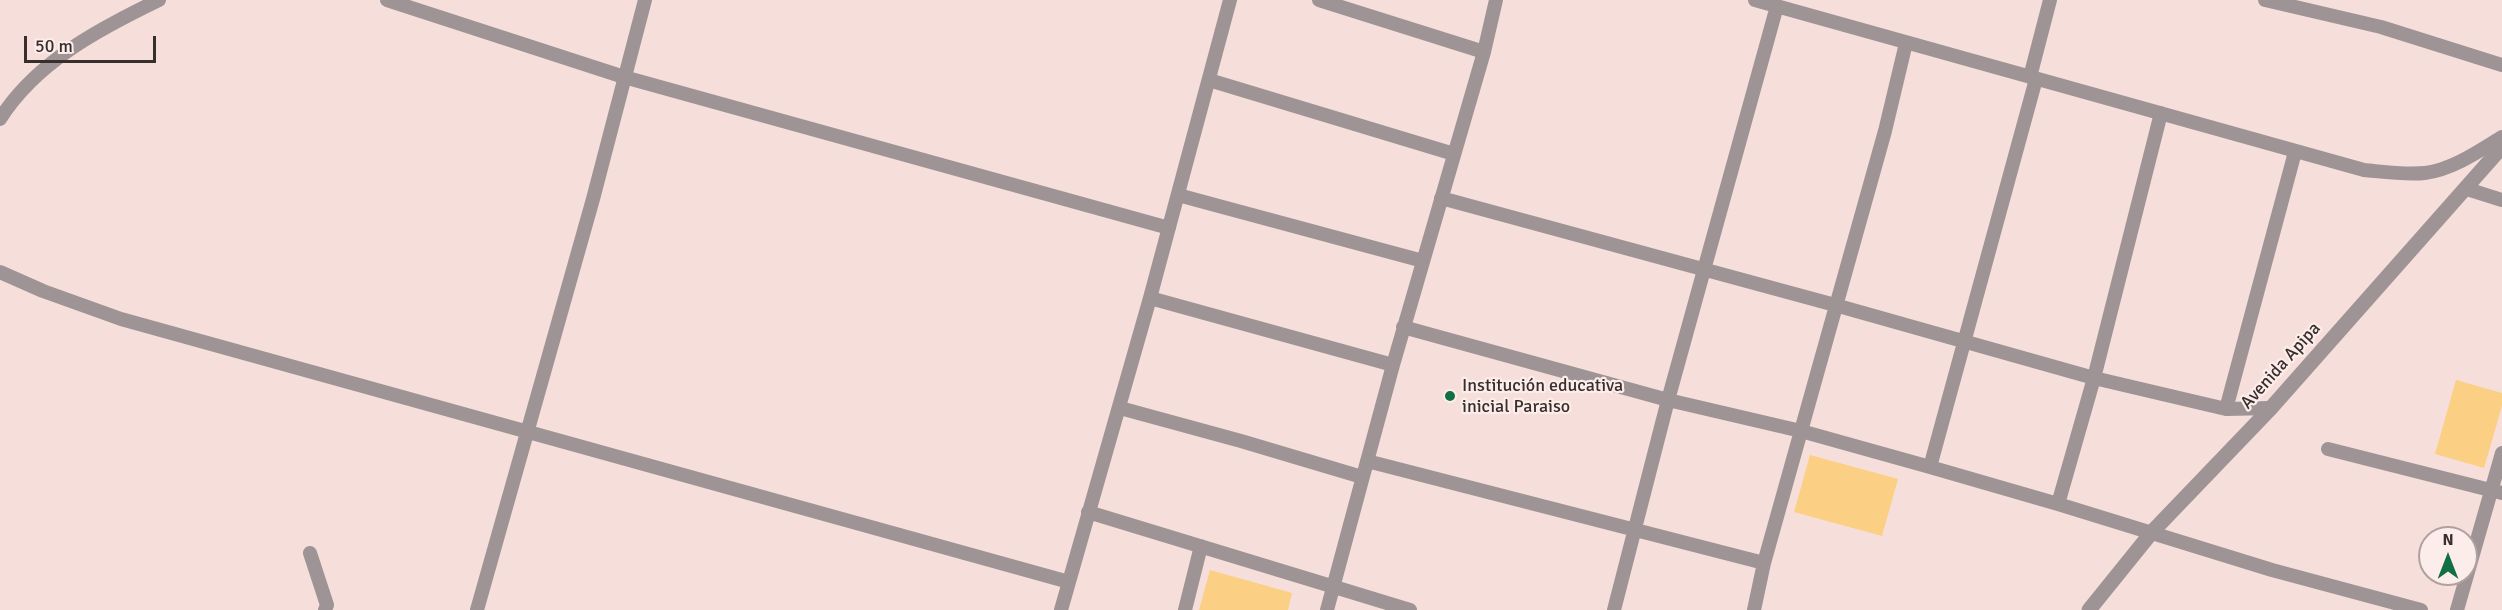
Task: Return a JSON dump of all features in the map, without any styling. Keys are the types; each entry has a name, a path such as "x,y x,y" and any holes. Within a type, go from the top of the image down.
{"street":[{"path":"0,119 10,103 43,68 92,35 159,0"},
{"path":"387,0 624,76 1169,228"},
{"path":"477,610 593,199 645,0"},
{"path":"1061,610 1120,408 1230,0"},
{"path":"1319,0 1484,51"},
{"path":"1327,610 1393,365 1484,51 1496,0"},
{"path":"1755,0 2364,170 2401,174 2428,173 2462,160 2502,137"},
{"path":"1930,467 2033,78 2050,0"},
{"path":"2265,0 2381,27 2502,66"},
{"path":"1614,610 1668,400 1777,6"},
{"path":"1754,610 1764,563 1885,131 1906,43"},
{"path":"1209,80 1454,154"},
{"path":"2058,504 2094,378 2161,113"},
{"name":"Avenida Apipa","path":"2089,610 2152,532 2271,408 2502,147"},
{"path":"2226,409 2295,152"},
{"path":"2467,189 2502,200"},
{"path":"1178,195 1423,261"},
{"path":"1441,198 1835,304 2094,378 2226,409 2271,408"},
{"path":"0,272 43,291 121,319 1069,582"},
{"path":"1150,298 1393,365"},
{"path":"1404,327 1668,400 1801,431 2058,504 2272,570 2421,610"},
{"path":"1120,408 1362,477"},
{"path":"2328,449 2497,492"},
{"path":"2457,610 2497,492 2502,453"},
{"path":"1367,461 1764,563"},
{"path":"1088,512 1410,610"},
{"path":"1185,610 1201,546"},
{"path":"310,554 327,605 325,610"}],"shaded area":[{"path":"2456,380 2502,393 2502,406 2484,468 2435,454"},
{"path":"1810,455 1898,479 1882,536 1794,512"},
{"path":"1210,570 1292,593 1288,610 1199,610"}],"place":[{"name":"Institución educativa inicial Paraiso","path":"1450,396"}]}
